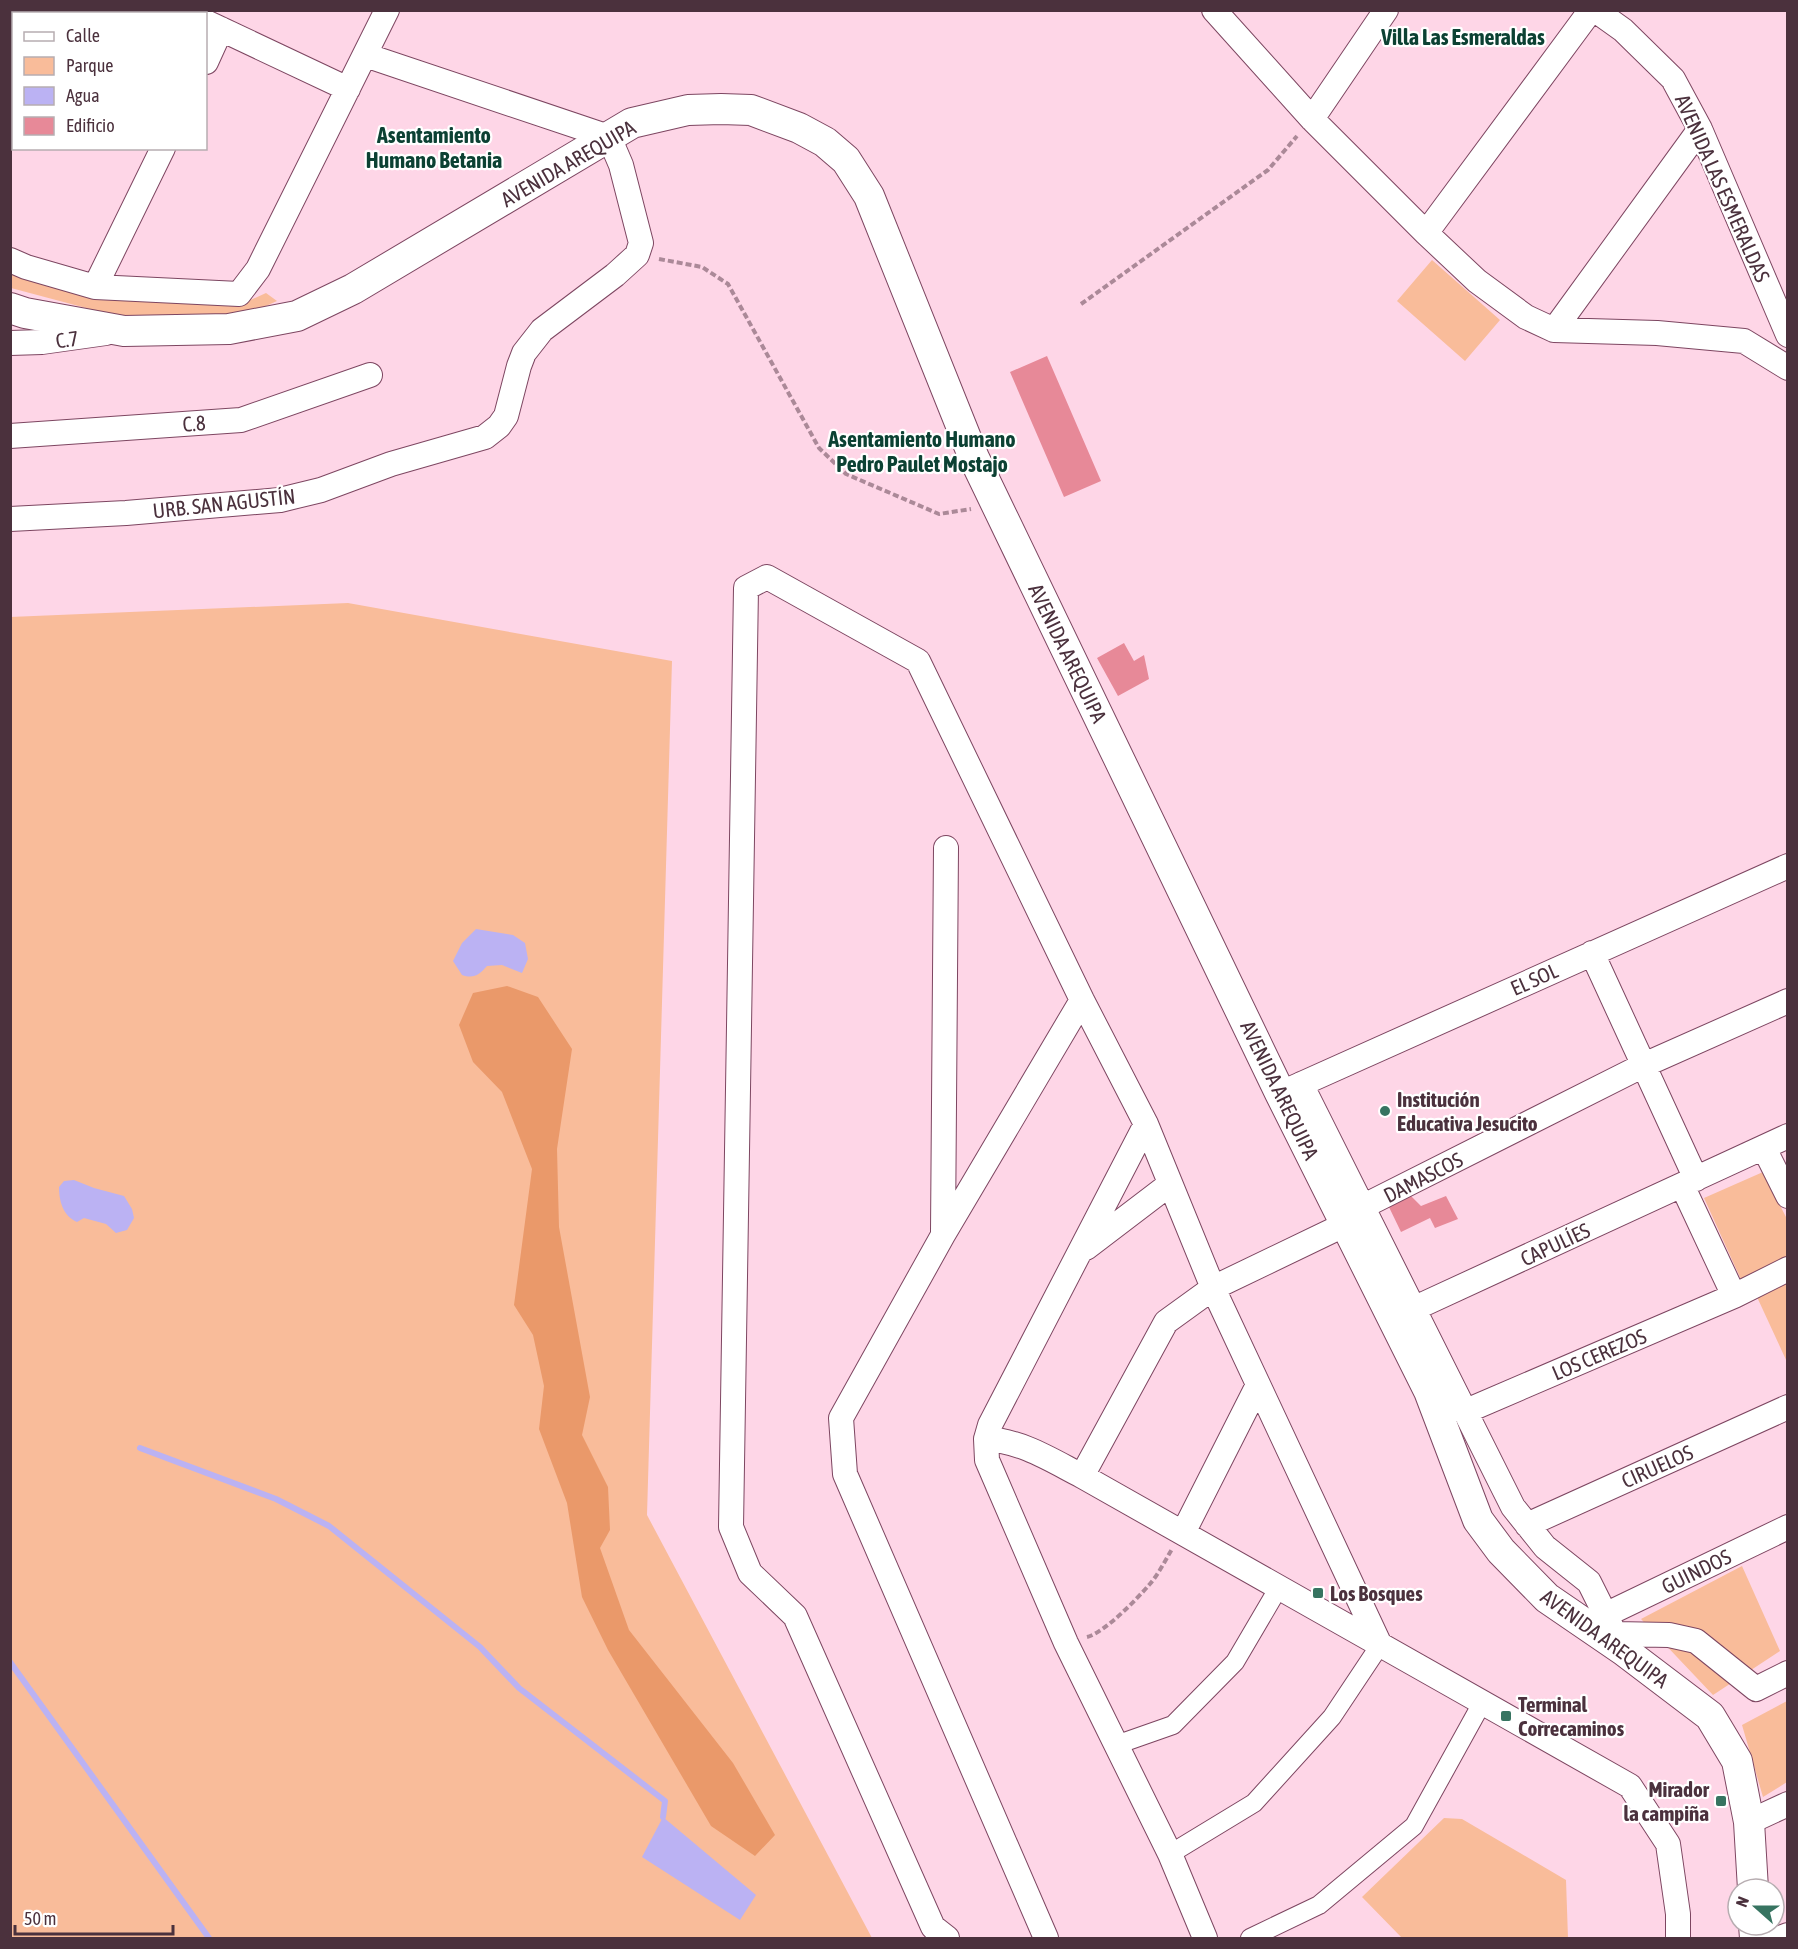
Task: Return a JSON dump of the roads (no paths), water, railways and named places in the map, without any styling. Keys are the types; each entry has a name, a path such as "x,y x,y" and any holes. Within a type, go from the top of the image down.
{"street":[{"path":"10,260 26,267 95,287 239,294 258,269 387,10"},
{"path":"1214,10 1312,119 1426,233 1477,281 1526,317 1554,330 1657,333 1744,341 1788,368"},
{"path":"1312,119 1386,10"},
{"path":"1426,233 1593,10"},
{"name":"AVENIDA LAS ESMERALDAS","path":"1593,10 1623,30 1673,79 1700,129 1787,330"},
{"path":"207,57 213,26 348,89"},
{"path":"365,55 609,137"},
{"name":"AVENIDA AREQUIPA","path":"10,308 25,313 124,331 229,329 297,316 353,290 632,123 688,110 751,110 799,128 825,142 846,160 869,196 974,458 996,505 1354,1215 1429,1391 1478,1520 1501,1551 1547,1598 1614,1633 1710,1716 1737,1761 1749,1822 1752,1877"},
{"path":"1554,330 1700,129"},
{"name":"URB. SAN AGUSTÍN","path":"10,519 126,513 280,500 321,490 391,464 485,437 499,426 506,416 524,353 542,330 615,275 637,255 640,243 621,165 609,137"},
{"path":"95,287 162,150"},
{"name":"C.7","path":"10,343 42,342 124,331"},
{"name":"C.8","path":"10,436 241,420 370,375"},
{"path":"946,1938 933,1927 795,1616 750,1573 732,1527 746,588 767,577 918,661 1082,1000 1146,1124 1213,1288 1380,1645"},
{"path":"944,1234 946,848"},
{"name":"EL SOL","path":"1291,1089 1788,866"},
{"path":"1592,953 1644,1065 1734,1296"},
{"path":"1046,1938 845,1474 841,1418 944,1234 1082,1000"},
{"name":"DAMASCOS","path":"1082,1476 1166,1322 1213,1288 1644,1065 1788,1000"},
{"path":"1146,1124 990,1425 986,1439 987,1460 1066,1643 1170,1854 1205,1938"},
{"name":"CAPULÍES","path":"1413,1309 1788,1136"},
{"path":"1764,1148 1788,1196"},
{"path":"1079,1253 1170,1184"},
{"path":"1354,1215 1413,1309 1513,1507 1545,1547 1589,1581 1614,1633 1669,1635 1696,1641 1756,1689 1788,1673"},
{"name":"LOS CEREZOS","path":"1464,1412 1734,1296 1788,1269"},
{"path":"1183,1533 1258,1385"},
{"name":"CIRUELOS","path":"1527,1525 1788,1407"},
{"path":"986,1439 1003,1440 1026,1447 1082,1476 1630,1786 1668,1844 1678,1914 1678,1938"},
{"name":"GUINDOS","path":"1614,1633 1788,1527"},
{"path":"1116,1745 1173,1725 1235,1662 1279,1587"},
{"path":"1170,1854 1254,1803 1332,1717 1380,1645"},
{"path":"1250,1938 1319,1905 1414,1826 1482,1703"},
{"path":"1749,1822 1788,1804"},
{"path":"1780,1938 1788,1935"}],"water":[{"path":"476,929 513,935 525,943 528,959 522,973 502,965 487,966 479,974 473,976 462,975 453,961 462,943"},
{"path":"74,1180 124,1196 132,1209 134,1218 127,1230 116,1233 106,1224 84,1218 77,1222 68,1216 61,1203 59,1187 64,1181"},
{"path":"663,1817 756,1895 740,1920 642,1857"}],"waterway":[{"path":"140,1448 276,1499 329,1526 480,1647 519,1688 665,1801 663,1817"},
{"path":"10,1662 209,1938"}],"place":[{"name":"Institución Educativa Jesucito","path":"1385,1111"},
{"name":"Los Bosques","path":"1318,1593"},
{"name":"Terminal Correcaminos","path":"1506,1716"},
{"name":"Mirador la campiña","path":"1721,1801"}],"district":[{"name":"Villa Las Esmeraldas","path":"1463,37"},
{"name":"Asentamiento Humano Betania","path":"434,148"},
{"name":"Asentamiento Humano Pedro Paulet Mostajo","path":"922,452"}]}
